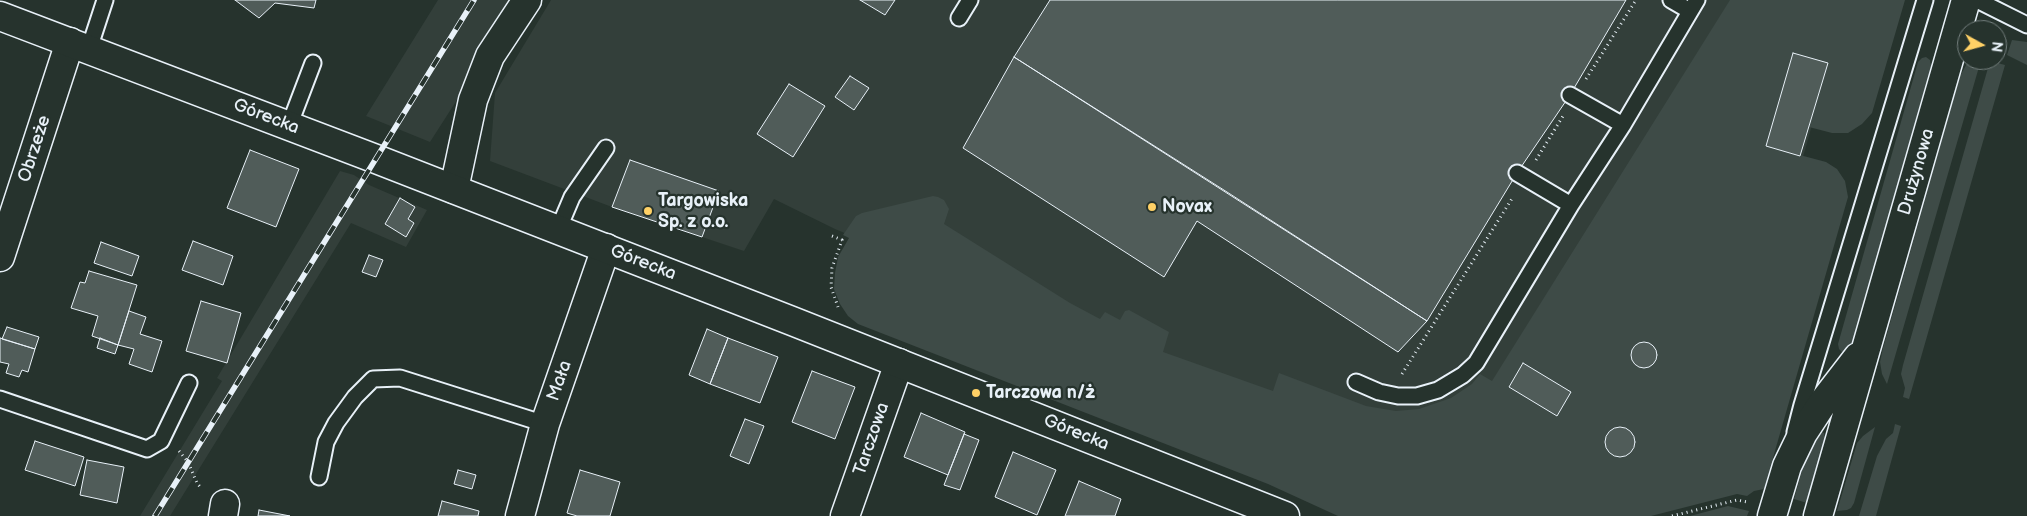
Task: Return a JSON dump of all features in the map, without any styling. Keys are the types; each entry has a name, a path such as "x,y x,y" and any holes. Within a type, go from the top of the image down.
{"street":[{"path":"454,189 473,100 490,56 527,0"},
{"name":"Drużynowa","path":"1818,516 1966,0"},
{"name":"Górecka","path":"0,16 606,248 1277,514"},
{"name":"Obrzeże","path":"0,257 79,46"},
{"name":"Mała","path":"520,516 545,424 606,248"},
{"name":"Drużynowa","path":"1774,512 1787,466 1803,433 1824,401 1868,344"},
{"name":"Tarczowa","path":"845,516 899,363"}],"lane":[{"path":"79,46 105,0"},
{"path":"959,18 970,0"},
{"path":"1356,382 1379,392 1398,396 1417,396 1438,390 1463,375 1476,362 1571,205 1623,125 1694,5 1671,0"},
{"path":"1787,466 1802,405 1925,0"},
{"path":"1977,0 2027,25"},
{"path":"289,126 312,63"},
{"path":"1570,95 1623,125"},
{"path":"558,230 572,197 606,148"},
{"path":"1517,173 1571,205"},
{"path":"319,477 326,442 336,423 344,410 373,379 400,378 545,424"},
{"path":"0,399 147,449 161,441 189,384"}],"path":[{"path":"832,236 842,240 832,268 831,287 836,306 842,312"},
{"path":"162,438 174,444 188,462 197,483 217,500 224,511"},
{"path":"1672,516 1737,500 1774,512"}],"shaded area":[{"path":"438,0 521,0 430,142 366,116"},
{"path":"551,0 1847,0 1721,450 1586,490 1179,373 835,229 774,199 744,251 612,207 490,161 495,93"},
{"path":"1730,0 1905,0 1872,113 1862,124 1848,133 1832,133 1809,127 1828,63 1793,53 1766,146 1826,162 1837,169 1845,181 1848,197 1764,489 1754,491 1747,496 1737,494 1651,516 1338,516 1268,484 858,324 848,316 840,304 834,289 838,257 849,238 843,235 856,216 933,196 938,197 944,200 949,209 944,224 1070,303 1100,319 1105,312 1120,320 1125,311 1129,310 1169,332 1163,352 1273,391 1279,373 1366,406 1396,411 1419,409 1451,398 1472,384 1480,374 1492,381"},
{"path":"2012,40 2027,42 2027,65 2007,55"},
{"path":"1926,57 1930,60 1931,66 1851,348 1847,352 1842,352 1838,344 1918,62"},
{"path":"1963,70 1978,70 1887,384 1882,374 1880,362 1883,348 1960,76"},
{"path":"1987,70 2004,70 1909,399 1903,397 1905,388 1901,374"},
{"path":"340,171 354,175 369,185 427,210 406,247 351,223 170,516 140,516 222,381 217,378"},
{"path":"1895,424 1901,426 1876,516 1859,516 1877,456 1886,439 1893,433"},
{"path":"1875,427 1854,503 1847,510 1837,511 1857,443"},
{"path":"1820,431 1824,433 1825,438 1807,503 1794,499 1810,442"},
{"path":"1728,506 1749,511 1747,516 1690,516"}],"building":[{"path":"235,0 316,0 314,8 275,3 259,18"},
{"path":"860,0 895,0 885,15"},
{"path":"1050,0 1626,0 1570,95 1517,173 1427,321 1014,57"},
{"path":"1793,53 1828,63 1800,156 1766,146"},
{"name":"Novax","path":"1014,57 1427,321 1398,352 1197,221 1164,277 963,148"},
{"path":"850,76 869,88 854,110 835,97"},
{"path":"789,84 825,106 793,157 757,134"},
{"path":"250,150 299,169 276,227 227,208"},
{"path":"630,160 719,191 702,237 612,207"},
{"path":"400,198 415,207 408,219 414,223 406,237 385,224"},
{"path":"193,241 233,256 223,285 182,270"},
{"path":"101,242 139,256 132,276 94,263"},
{"path":"369,255 383,260 376,277 362,272"},
{"path":"89,271 137,285 118,345 92,336 98,316 71,308 80,282 85,283"},
{"path":"201,301 241,313 227,363 186,351"},
{"path":"129,311 146,317 140,334 162,341 152,372 129,364 134,349 118,345"},
{"path":"7,327 39,337 35,349 2,339"},
{"path":"707,329 728,338 710,384 689,375"},
{"path":"0,338 35,349 28,372 22,370 19,377 6,373 9,364 0,362"},
{"path":"100,338 118,345 115,354 97,348"},
{"path":"728,338 778,357 760,403 710,384"},
{"path":"1644,342 1653,346 1657,355 1653,364 1644,368 1635,364 1631,355 1635,346"},
{"path":"1523,363 1571,392 1557,416 1509,387"},
{"path":"812,371 855,387 835,439 792,422"},
{"path":"921,413 965,432 948,475 904,457"},
{"path":"745,419 764,426 749,464 730,456"},
{"path":"1620,427 1631,431 1635,442 1631,453 1620,457 1609,453 1605,442 1609,431"},
{"path":"964,434 979,440 960,490 944,485"},
{"path":"35,441 84,457 75,486 25,470"},
{"path":"1013,452 1056,470 1037,515 995,497"},
{"path":"87,460 124,467 117,503 80,495"},
{"path":"458,470 476,475 472,489 454,484"},
{"path":"580,470 620,482 610,516 577,516 567,513"},
{"path":"1079,481 1121,499 1115,516 1065,516"},
{"path":"442,501 479,511 478,516 438,516"},
{"path":"259,510 290,516 258,516"}],"railway":[{"path":"155,516 474,0"}],"place":[{"name":"Novax","path":"1152,207"},
{"name":"Targowiska Sp. z o.o.","path":"648,211"},
{"name":"Tarczowa n/ż","path":"976,393"}]}
